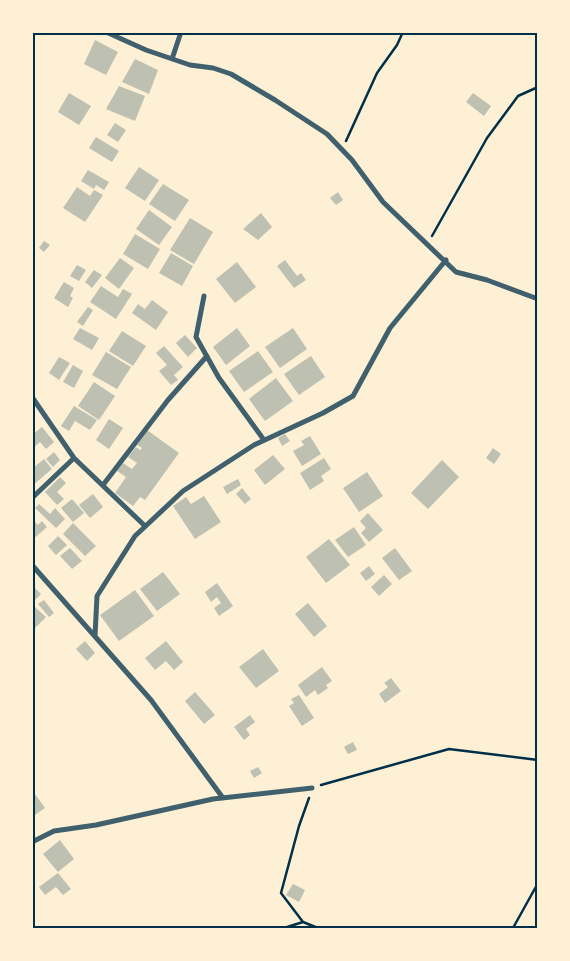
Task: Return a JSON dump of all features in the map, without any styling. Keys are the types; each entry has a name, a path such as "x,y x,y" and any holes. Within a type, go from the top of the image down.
{"street":[{"path":"106,32 172,59 231,74 276,100 327,134 352,160 383,202 446,260 456,272 518,290 538,299"},
{"path":"172,59 181,32"},
{"path":"95,636 97,596 135,536 183,491 254,445 323,413 353,396 390,328 446,260"},
{"path":"204,296 196,337 219,378 264,440"},
{"path":"103,485 168,400 207,356"},
{"path":"32,397 74,458 145,526"},
{"path":"32,498 74,458"},
{"path":"32,565 151,700 223,798"},
{"path":"32,842 54,831 96,825 223,798 312,788"}],"path":[{"path":"342,150 377,73 397,45 403,32"},
{"path":"427,244 487,138 518,96 538,87"},
{"path":"318,928 302,922 281,892 298,826 312,788 449,749 538,760"},
{"path":"513,928 538,883"},
{"path":"284,928 302,922"}],"building":[{"path":"95,40 118,52 106,75 84,64"},
{"path":"135,59 158,70 149,94 122,82"},
{"path":"119,86 145,96 135,121 106,109"},
{"path":"69,93 91,106 79,125 58,112"},
{"path":"473,93 491,106 484,116 466,102"},
{"path":"115,123 126,130 118,142 107,135"},
{"path":"96,137 119,151 112,162 89,148"},
{"path":"139,167 159,180 145,201 125,188"},
{"path":"88,170 109,182 104,190 96,185 94,189 81,181"},
{"path":"163,184 189,200 175,221 149,204"},
{"path":"77,187 90,196 94,190 103,195 85,222 63,208"},
{"path":"338,192 343,200 336,205 330,198"},
{"path":"149,210 172,227 159,245 136,229"},
{"path":"261,213 272,227 258,240 243,229"},
{"path":"190,218 213,232 194,264 170,250"},
{"path":"135,234 160,249 148,269 123,254"},
{"path":"44,241 50,245 44,252 39,248"},
{"path":"171,253 193,266 182,286 159,273"},
{"path":"120,258 134,268 119,289 105,278"},
{"path":"285,260 297,276 301,273 306,280 294,288 277,266"},
{"path":"237,262 256,287 235,303 216,279"},
{"path":"77,265 86,270 79,281 70,276"},
{"path":"94,270 102,275 92,288 85,282"},
{"path":"64,282 74,288 70,296 73,298 68,307 54,298"},
{"path":"101,286 118,297 123,289 132,294 116,319 90,302"},
{"path":"152,300 168,312 156,330 132,313 138,304 145,309"},
{"path":"88,307 93,310 83,326 77,322"},
{"path":"80,328 99,338 92,350 73,339"},
{"path":"237,328 250,346 226,365 213,347"},
{"path":"293,328 307,349 280,368 265,347"},
{"path":"122,331 146,346 133,366 109,351"},
{"path":"185,335 197,348 188,357 176,343"},
{"path":"164,346 183,367 174,375 178,380 171,385 159,371 167,365 156,353"},
{"path":"258,351 273,372 244,392 229,371"},
{"path":"106,352 131,367 117,389 92,375"},
{"path":"311,356 325,377 299,395 284,374"},
{"path":"59,357 70,363 59,380 49,373"},
{"path":"73,365 83,371 74,388 63,382"},
{"path":"276,378 293,401 265,421 249,399"},
{"path":"94,382 115,396 99,420 78,406"},
{"path":"74,406 97,420 90,430 75,421 69,431 61,426"},
{"path":"109,419 123,428 109,449 96,440"},
{"path":"42,427 54,442 46,449 40,442 32,449 32,435"},
{"path":"147,430 179,453 145,500 140,497 133,506 115,493 126,477 117,471 123,463 132,469 137,463 128,457 136,447 140,450 142,448 137,445"},
{"path":"285,434 290,441 282,446 278,438"},
{"path":"310,436 321,454 302,466 293,451 304,445 301,441"},
{"path":"493,448 501,454 494,464 486,458"},
{"path":"54,452 60,460 53,467 46,459"},
{"path":"273,455 285,469 265,485 254,470"},
{"path":"324,458 331,469 321,476 324,481 310,490 300,473"},
{"path":"44,459 52,469 32,486 32,469"},
{"path":"442,460 459,477 428,509 411,493"},
{"path":"367,472 383,496 359,512 343,488"},
{"path":"60,477 66,483 57,492 64,499 57,505 45,492"},
{"path":"238,479 241,485 227,494 223,487"},
{"path":"242,488 251,499 245,504 236,494"},
{"path":"93,494 103,507 90,518 79,505"},
{"path":"204,496 221,522 195,539 173,506 186,497 191,504"},
{"path":"72,499 84,513 73,522 61,508"},
{"path":"39,504 50,514 55,508 65,519 56,528 35,508"},
{"path":"368,513 383,530 369,542 361,533 366,528 360,521"},
{"path":"32,519 38,525 42,521 47,527 32,540"},
{"path":"73,523 96,546 85,556 63,534"},
{"path":"354,527 366,545 348,557 335,540"},
{"path":"58,536 67,545 56,555 48,546"},
{"path":"329,539 350,565 326,583 306,557"},
{"path":"70,548 82,561 72,569 60,556"},
{"path":"395,548 412,571 399,580 382,558"},
{"path":"369,566 375,574 366,581 360,573"},
{"path":"163,572 180,594 157,611 140,589"},
{"path":"384,575 392,584 379,596 371,587"},
{"path":"217,583 233,606 219,616 214,608 221,603 217,597 211,602 205,592"},
{"path":"32,585 41,594 32,603"},
{"path":"135,590 154,616 119,641 100,615"},
{"path":"44,600 54,613 49,617 38,604"},
{"path":"308,603 327,626 314,637 295,614"},
{"path":"35,607 46,617 32,631 32,609"},
{"path":"85,641 95,653 87,661 76,649"},
{"path":"166,641 183,662 174,670 166,661 155,670 145,658"},
{"path":"263,649 279,671 256,688 239,667"},
{"path":"322,667 332,681 326,685 328,688 318,695 315,690 306,697 298,685"},
{"path":"391,678 401,691 385,703 379,694 388,687 384,683"},
{"path":"195,692 215,715 204,724 185,701"},
{"path":"299,695 314,718 302,726 289,706 294,703 291,699"},
{"path":"250,715 255,722 246,729 250,735 244,740 234,727"},
{"path":"353,742 357,750 348,754 344,747"},
{"path":"258,767 262,773 254,778 250,771"},
{"path":"32,790 45,808 32,817"},
{"path":"60,840 74,859 58,872 43,854"},
{"path":"58,873 71,889 63,895 56,887 45,895 39,887"},
{"path":"293,884 305,890 299,902 286,895"}]}
